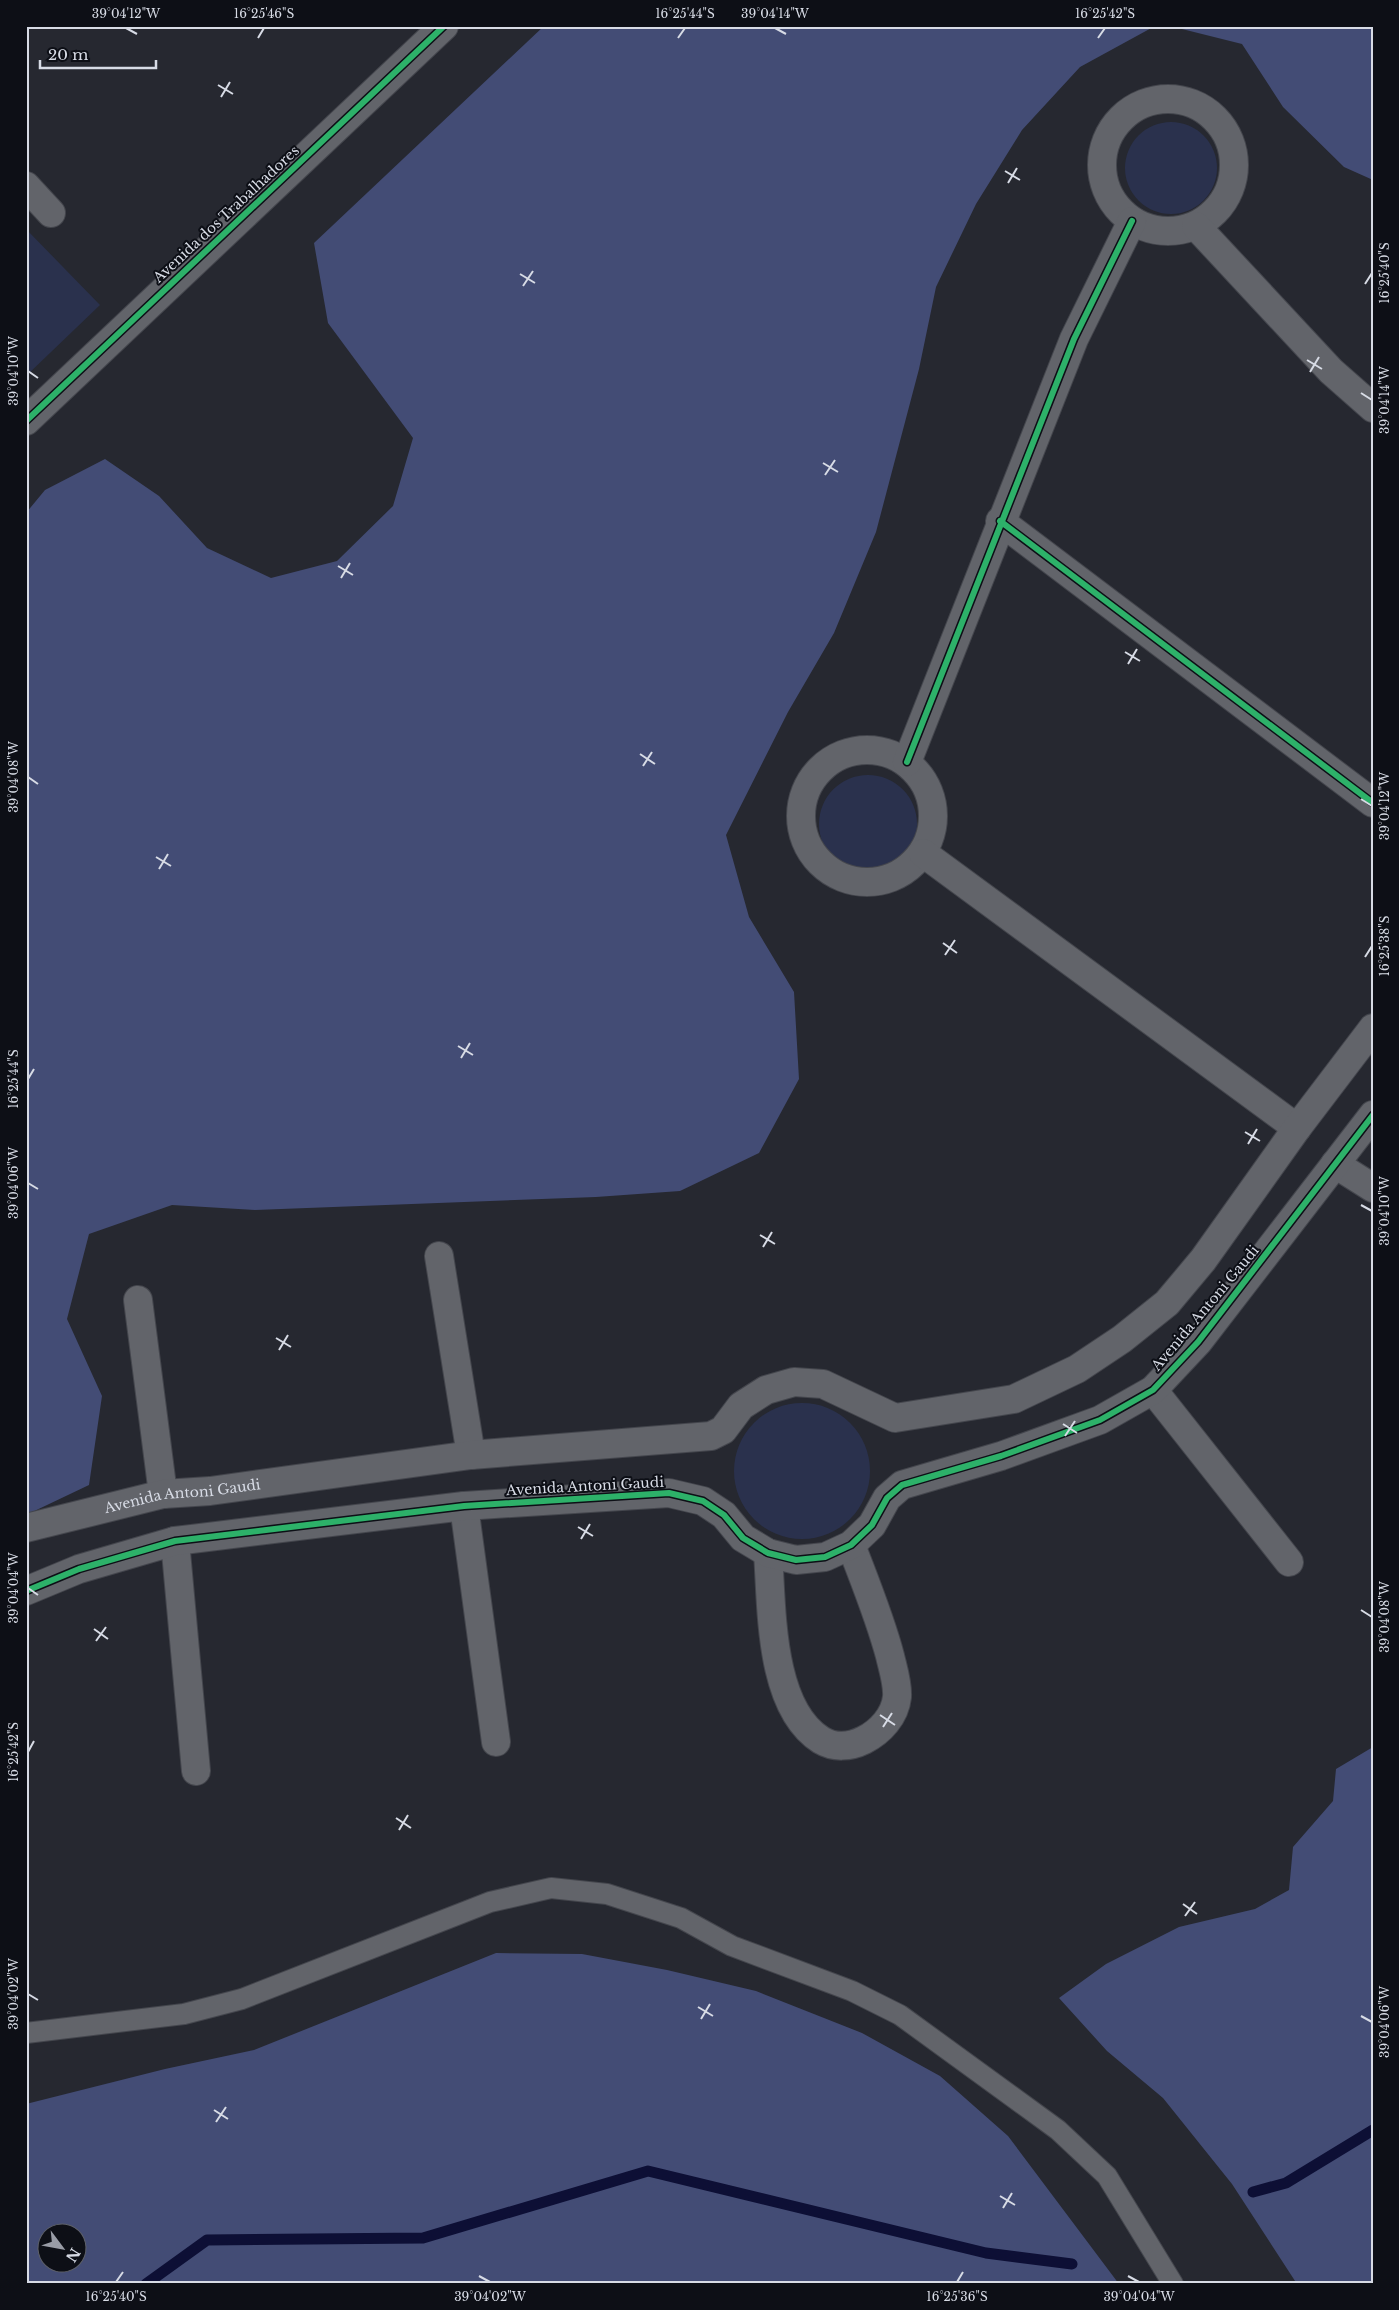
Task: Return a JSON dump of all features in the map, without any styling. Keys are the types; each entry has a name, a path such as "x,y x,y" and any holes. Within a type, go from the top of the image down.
{"street":[{"name":"Avenida dos Trabalhadores","path":"26,421 444,26"},
{"path":"1176,99 1197,104 1215,117 1227,134 1234,155 1234,176 1227,197 1214,214 1196,226 1174,232 1152,230 1132,221 1115,207 1105,186 1101,164 1105,142 1117,123 1134,108 1154,100 1176,99"},
{"path":"26,186 51,213"},
{"path":"906,762 1000,521 1074,339 1132,221"},
{"path":"1196,226 1331,371 1373,408"},
{"path":"1000,521 1373,803"},
{"path":"867,749 888,752 906,762 921,776 930,794 934,814 932,834 923,853 909,868 891,879 870,884 849,881 830,872 814,858 804,840 800,818 803,797 812,778 827,763 846,753 867,749"},
{"path":"923,853 1297,1128"},
{"name":"Avenida Antoni Gaudi","path":"26,1528 163,1494 210,1491 471,1455 711,1436 724,1430 741,1406 766,1390 794,1382 823,1384 895,1418 1014,1399 1077,1369 1122,1339 1167,1303 1203,1260 1297,1128 1373,1028"},
{"name":"Avenida Antoni Gaudi","path":"26,1591 80,1569 175,1541 464,1506 669,1492 703,1501 724,1514 742,1538 768,1553 796,1560 825,1557 851,1545 872,1525 886,1498 902,1485 1001,1456 1100,1420 1153,1390 1198,1342 1373,1115"},
{"path":"1335,1164 1373,1188"},
{"path":"440,1256 471,1455"},
{"path":"138,1300 163,1494"},
{"path":"1153,1390 1289,1562"},
{"path":"464,1506 496,1742"},
{"path":"175,1541 196,1772"},
{"path":"768,1553 778,1667 786,1695 797,1719 816,1736 826,1743 838,1746 854,1745 882,1728 893,1714 897,1697 895,1676 881,1622 851,1545"}],"lane":[{"path":"26,2034 184,2014 242,1999 490,1902 551,1888 607,1894 681,1918 732,1946 852,1991 900,2015 1058,2130 1107,2176 1173,2284"}],"shaded area":[{"path":"544,26 1155,26 1080,67 1022,130 976,204 936,287 919,369 876,532 834,633 788,712 726,835 749,917 794,992 799,1079 759,1153 680,1191 596,1197 255,1210 172,1205 89,1234 67,1319 102,1396 89,1485 26,1515 26,513 45,490 105,459 159,496 207,548 271,578 337,561 393,506 413,438 328,323 314,243"},
{"path":"1170,26 1373,26 1373,180 1344,167 1283,107 1242,44"},
{"path":"1171,122 1189,125 1204,135 1214,150 1217,168 1214,186 1204,201 1189,211 1171,214 1153,211 1138,201 1128,186 1125,168 1128,150 1138,135 1153,125"},
{"path":"26,229 100,305 26,376"},
{"path":"868,775 887,779 903,789 913,805 917,824 913,843 903,859 887,869 868,873 849,869 833,859 823,843 819,824 823,805 833,789 849,779"},
{"path":"802,1403 828,1408 850,1423 865,1445 870,1471 865,1497 850,1519 828,1534 802,1539 776,1534 754,1519 739,1497 734,1471 739,1445 754,1423 776,1408"},
{"path":"1373,1747 1373,2284 1297,2284 1232,2184 1163,2098 1107,2051 1059,1998 1106,1964 1179,1927 1255,1909 1289,1890 1293,1847 1333,1801 1336,1769"},
{"path":"496,1953 582,1954 667,1970 756,1991 862,2033 940,2076 1008,2136 1119,2284 26,2284 26,2104 165,2069 254,2050"}],"waterway":[{"path":"1253,2192 1286,2183 1373,2130"},
{"path":"146,2284 207,2240 423,2238 648,2171 986,2253 1072,2264"}],"cycle path":[{"path":"26,421 444,26"},
{"path":"907,762 1074,339 1132,221"},
{"path":"1000,521 1373,803"},
{"path":"26,1591 79,1569 175,1541 464,1506 669,1493 703,1501 724,1515 743,1538 768,1553 796,1560 825,1557 851,1545 872,1525 887,1498 902,1485 1001,1456 1100,1420 1153,1390 1198,1342 1373,1115"}]}
